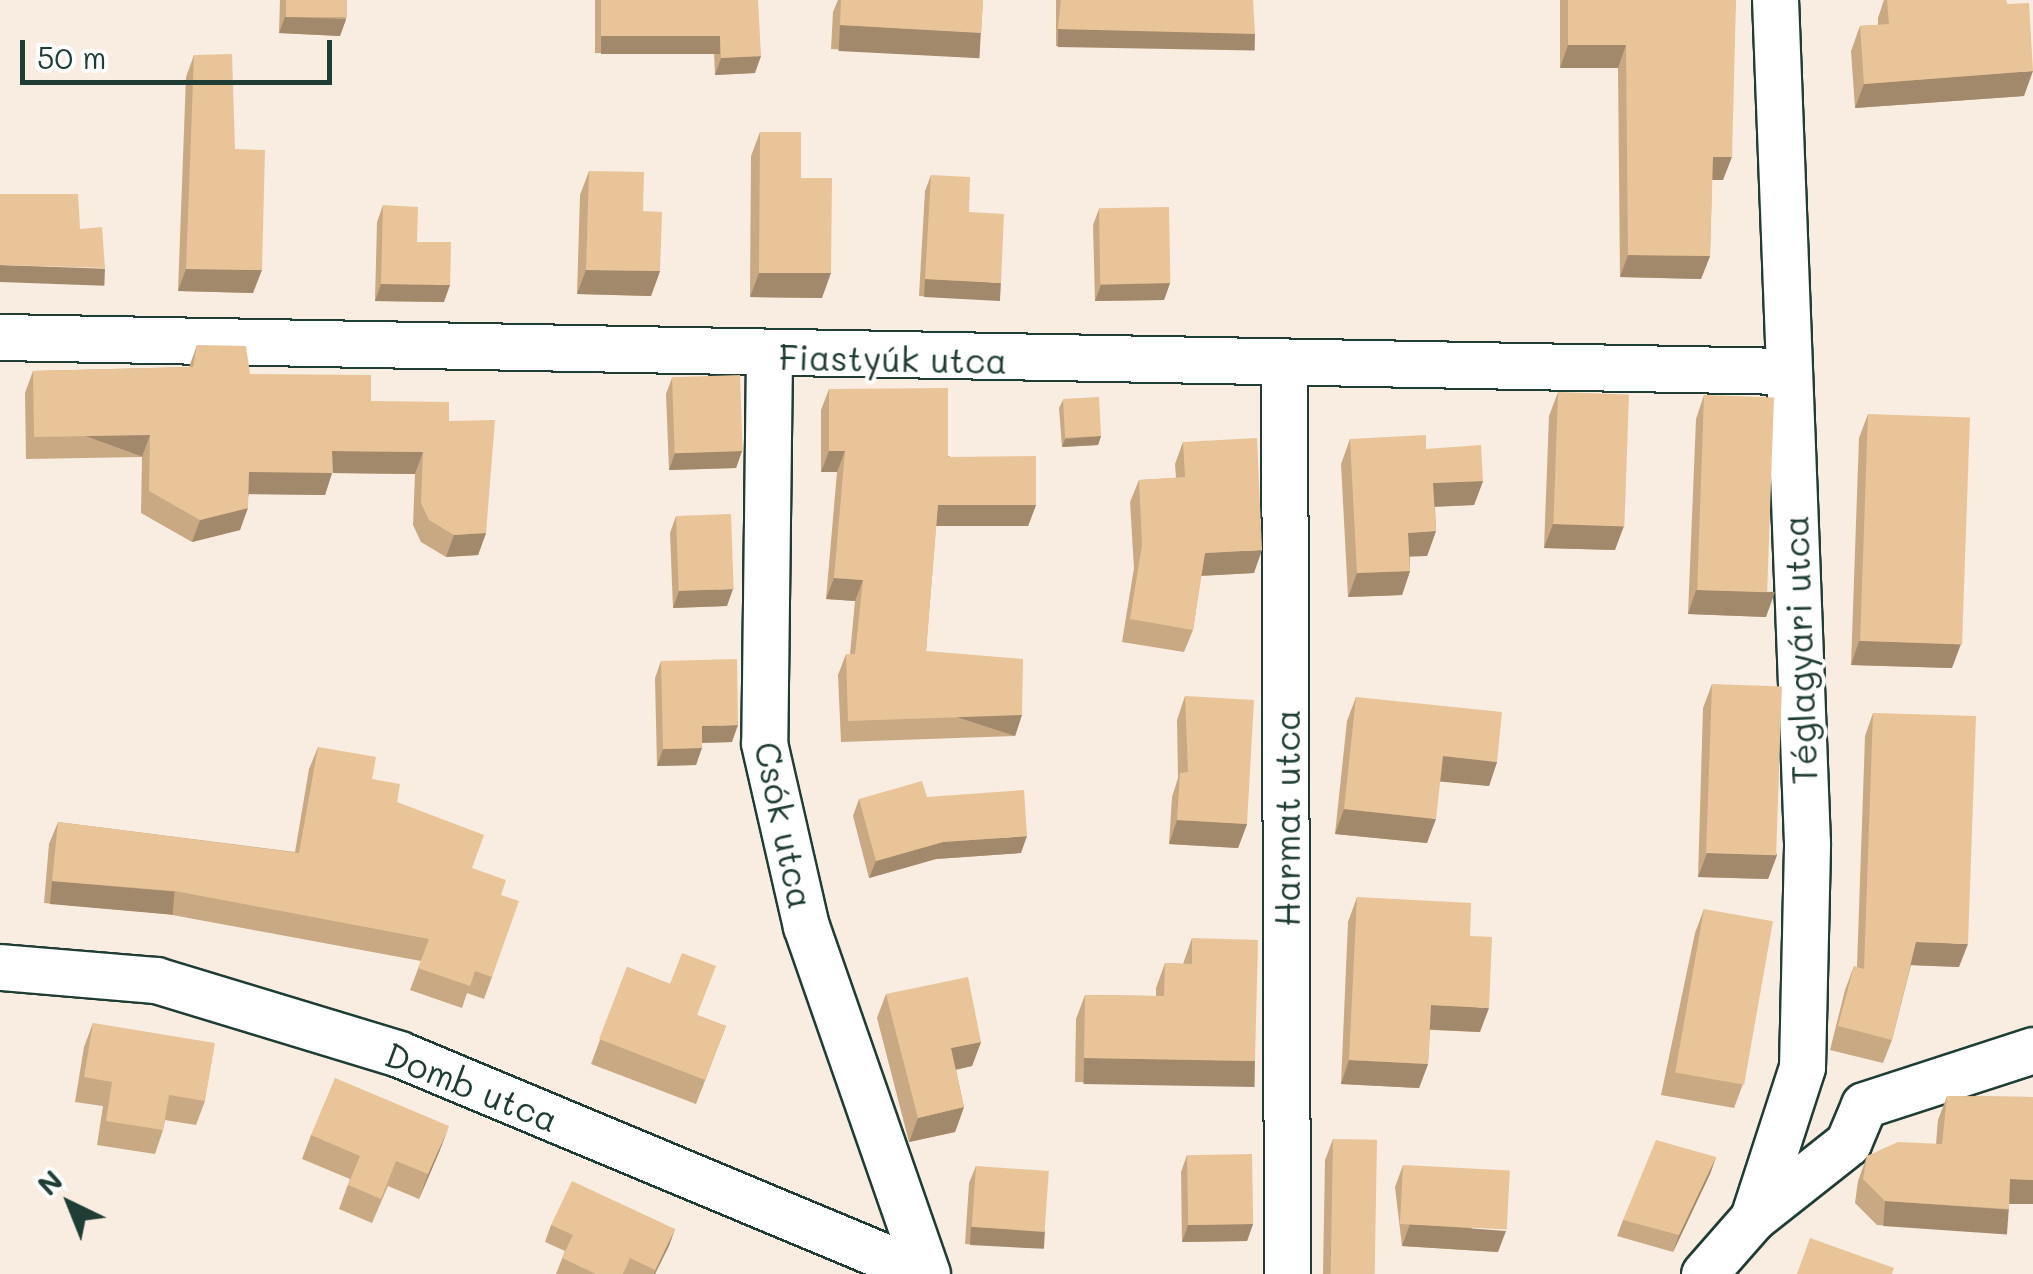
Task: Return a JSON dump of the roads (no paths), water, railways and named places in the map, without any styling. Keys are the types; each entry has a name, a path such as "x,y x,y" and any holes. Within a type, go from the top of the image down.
{"street":[{"name":"Téglagyári utca","path":"1704,1274 1753,1218 1802,1067 1807,843 1786,370 1775,0"},
{"name":"Fiastyúk utca","path":"0,337 769,356 1786,370"},
{"name":"Csók utca","path":"769,356 764,743 806,926 926,1274"},
{"name":"Harmat utca","path":"1284,362 1287,1274"},
{"name":"Domb utca","path":"0,967 156,980 399,1054 926,1274"},
{"path":"1753,1218 1848,1143 1864,1105 2033,1050"}]}
